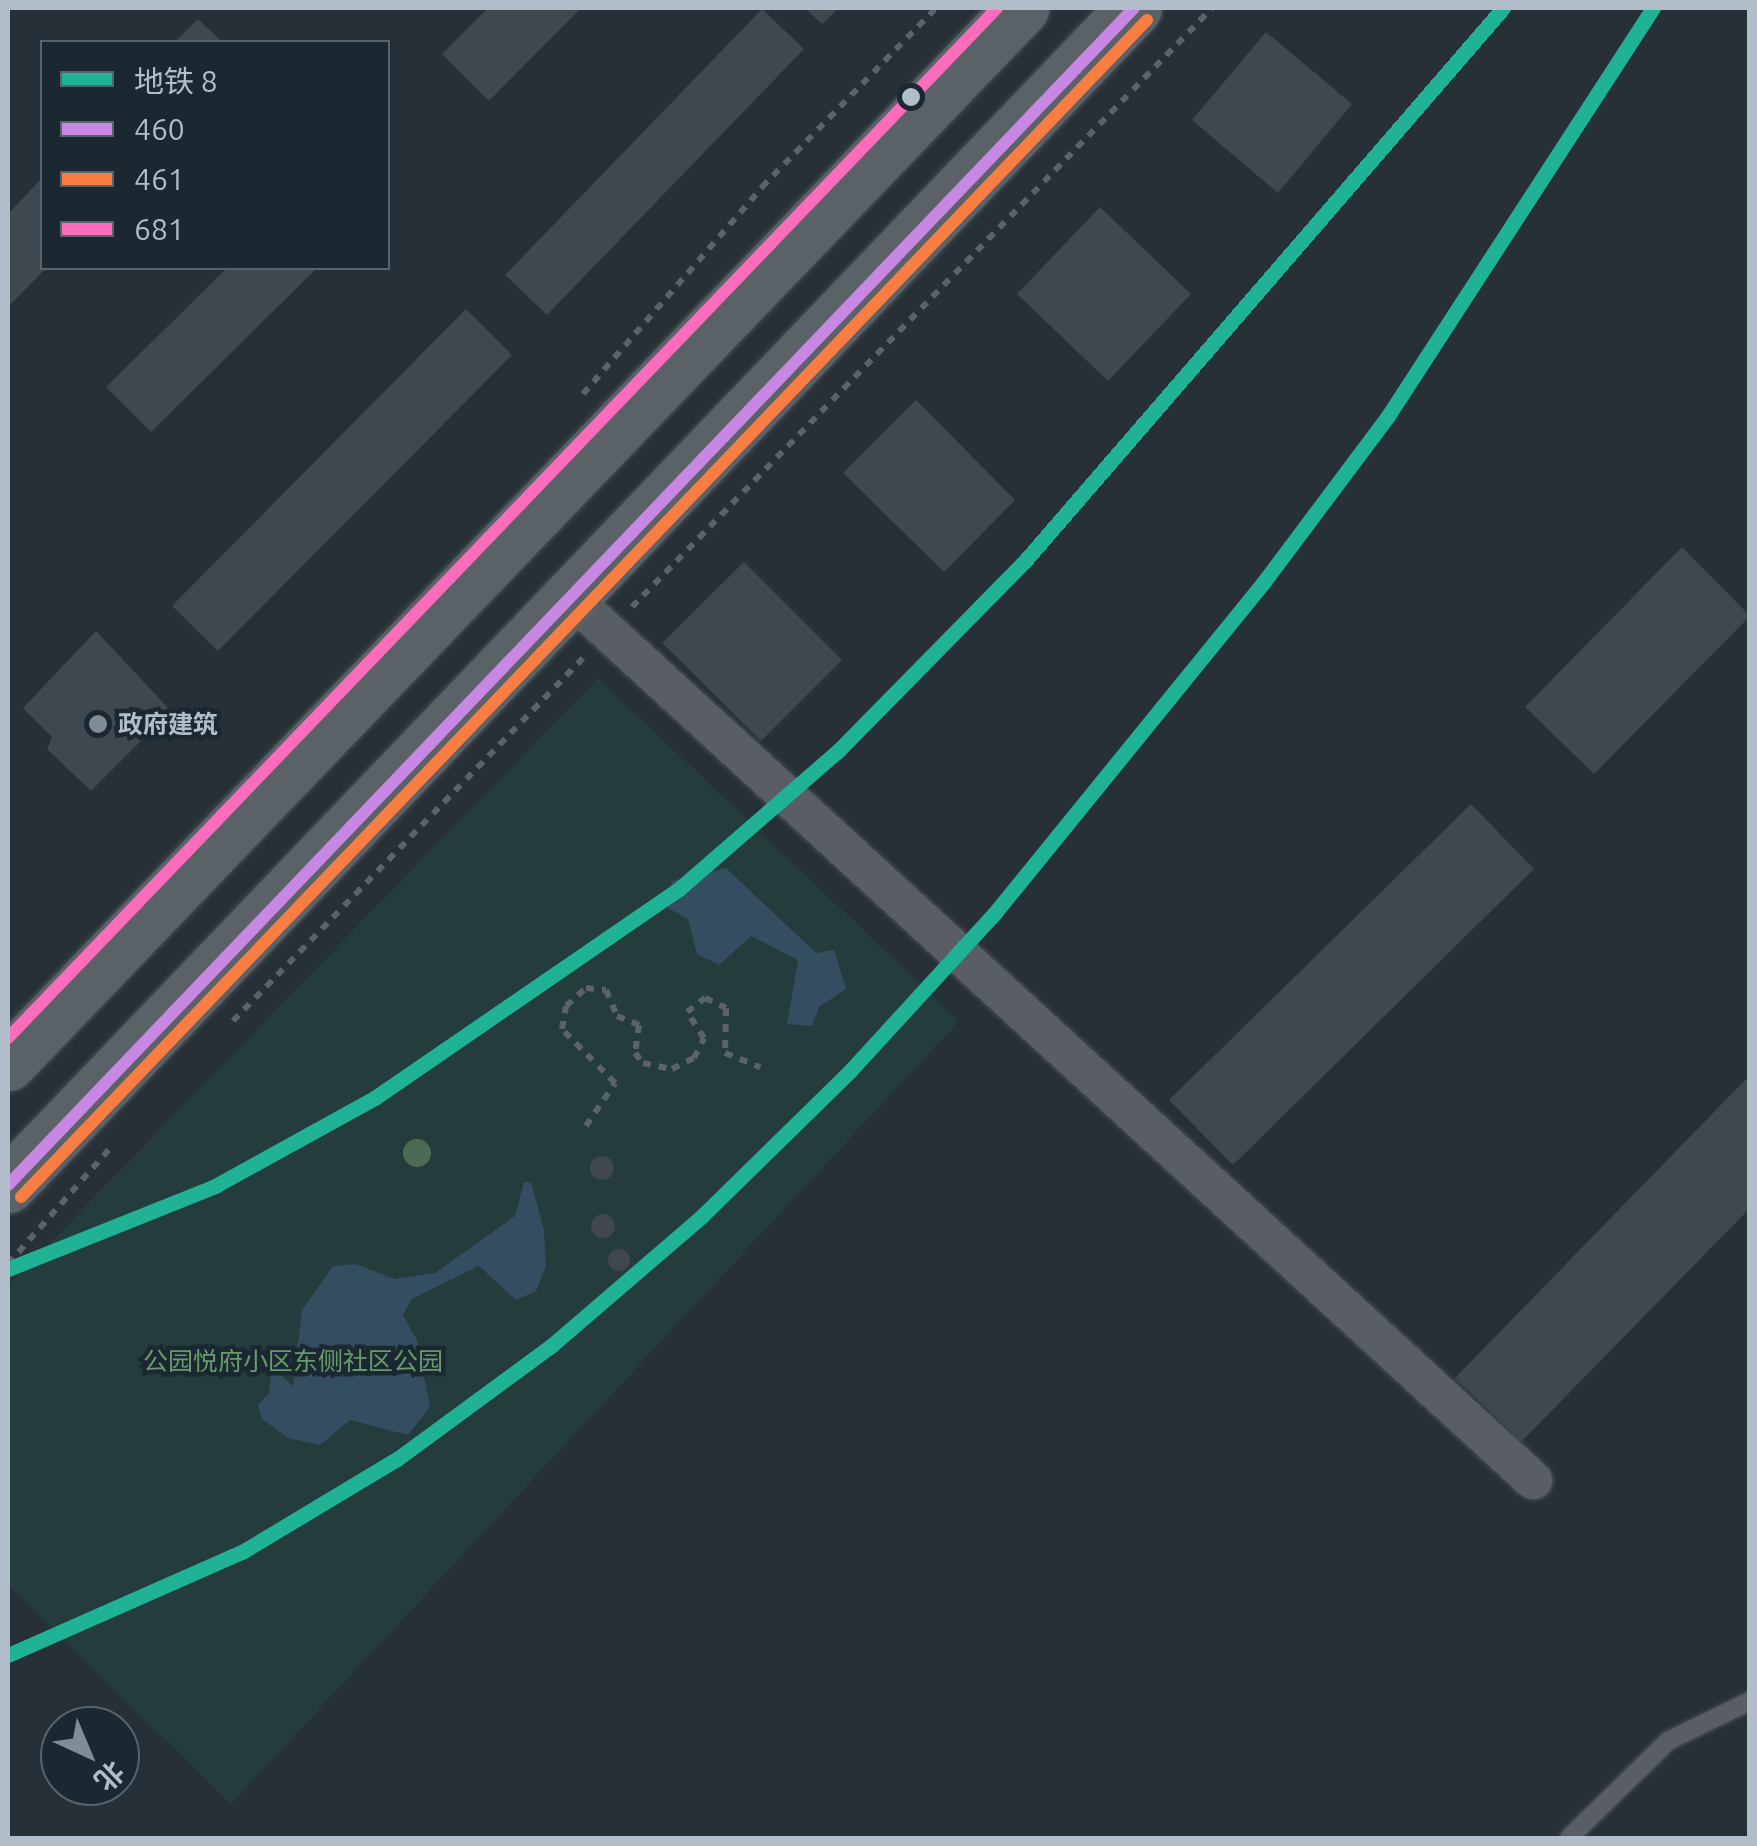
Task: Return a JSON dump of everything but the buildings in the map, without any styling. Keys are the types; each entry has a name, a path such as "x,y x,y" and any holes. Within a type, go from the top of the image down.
{"main road":[{"path":"8,1063 1020,8"},
{"path":"8,1184 1134,8"}],"street":[{"path":"570,598 1533,1480"}],"lane":[{"path":"1569,1838 1668,1741 1750,1701"}],"path":[{"path":"577,401 762,187 936,8"},
{"path":"586,1126 608,1104 615,1083 562,1029 566,1006 586,988 606,990 618,1016 639,1025 635,1053 644,1064 672,1069 694,1058 704,1038 687,1012 705,998 726,1008 725,1053 760,1067"}],"green space":[{"name":"公园悦府小区东侧社区公园","path":"598,678 959,1021 231,1804 140,1715 140,1706 131,1706 8,1585 8,1286"}],"water":[{"path":"726,868 816,953 834,950 846,989 819,1007 812,1026 787,1024 798,960 751,936 719,965 697,954 688,919 668,908 672,881"},
{"path":"524,1182 531,1182 544,1230 546,1266 536,1291 516,1300 479,1266 412,1299 403,1315 417,1340 430,1407 408,1435 350,1420 320,1445 288,1438 262,1419 258,1405 269,1393 272,1367 293,1386 302,1310 333,1266 356,1264 394,1279 435,1273 515,1216"}],"metro line":[{"name":"8","path":"8,1269 215,1186 376,1097 679,889 838,751 1024,562 1503,8"},
{"name":"8","path":"8,1655 242,1552 397,1459 551,1346 702,1216 850,1071 994,914 1263,583 1388,416 1653,8"}],"transit line":[{"name":"681","path":"8,1038 997,8"},
{"name":"460","path":"8,1185 1134,8"},
{"name":"461","path":"21,1197 1147,20"}],"place":[{"name":"政府建筑","path":"98,724"}]}
